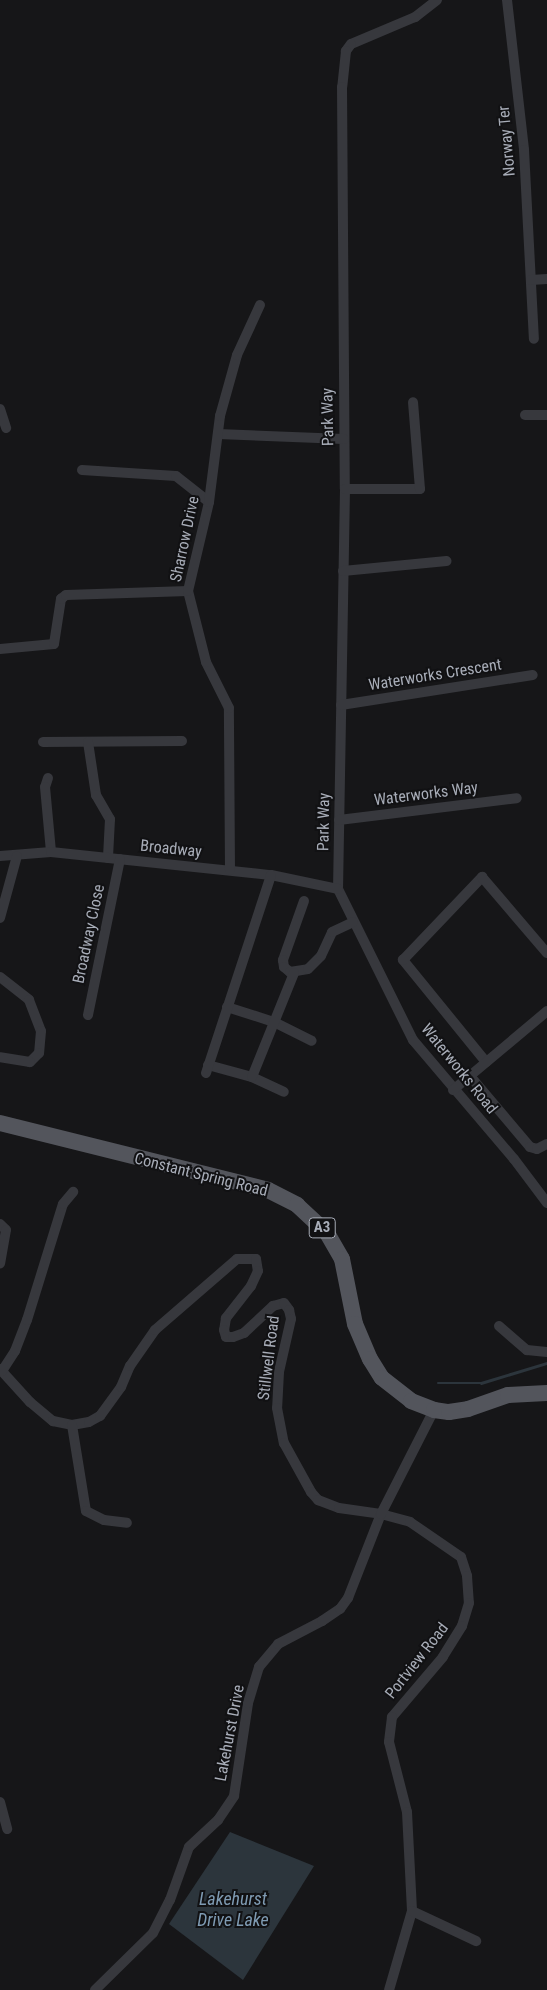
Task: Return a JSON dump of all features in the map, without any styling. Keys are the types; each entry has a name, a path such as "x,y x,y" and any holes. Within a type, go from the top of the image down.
{"main road":[{"name":"Constant Spring Road","path":"0,1123 268,1190 297,1205 327,1233 342,1259 355,1324 382,1378 411,1401 434,1410 468,1410 508,1395 547,1393"}],"street":[{"name":"Park Way","path":"338,889 345,489 340,182 342,87 346,51 351,44 416,17 437,0"},
{"name":"Norway Ter","path":"507,0 524,150 534,339"},
{"path":"531,280 547,279"},
{"name":"Sharrow Drive","path":"230,870 228,708 206,662 188,591 209,502 220,416 237,355 260,305"},
{"path":"345,489 420,489 413,402"},
{"path":"0,409 6,428"},
{"path":"525,415 547,415"},
{"path":"218,434 344,440"},
{"path":"82,470 176,476 209,502"},
{"path":"343,571 447,561"},
{"path":"0,649 54,644 61,600 66,595 188,591"},
{"name":"Waterworks Crescent","path":"341,705 532,675"},
{"path":"43,742 182,742"},
{"path":"88,742 96,795 110,819 108,858"},
{"path":"48,778 45,787 52,852"},
{"name":"Waterworks Way","path":"339,820 518,798"},
{"name":"Broadway","path":"0,856 52,852 271,875 338,889"},
{"path":"0,918 17,856"},
{"name":"Broadway Close","path":"88,1016 120,859"},
{"path":"271,875 207,1069 252,1077 284,1092"},
{"path":"486,1062 403,960 482,877 547,953"},
{"name":"Waterworks Road","path":"338,889 413,1040 453,1090 514,1159 547,1203"},
{"path":"294,973 284,967 283,960 304,901"},
{"path":"252,1077 294,973 316,964 332,932 353,922"},
{"path":"0,977 29,1000 41,1031 39,1054 30,1062 0,1057"},
{"path":"228,1007 274,1022 312,1041"},
{"path":"453,1090 547,1011"},
{"path":"470,1076 530,1147 537,1149 547,1144"},
{"path":"73,1192 63,1204 27,1320 15,1350 1,1370 30,1402 53,1421 72,1425 86,1511 104,1520 127,1523"},
{"path":"0,1224 6,1230 1,1258"},
{"name":"Stillwell Road","path":"72,1425 100,1416 154,1330 237,1259 256,1259 258,1271 251,1286 226,1318 226,1337 244,1333 273,1306 284,1303 291,1320 279,1372 277,1408 284,1443 318,1500 338,1508 381,1514"},
{"path":"499,1326 526,1350 547,1352"},
{"path":"381,1514 434,1410"},
{"name":"Portview Road","path":"381,1514 410,1522 461,1557 467,1576 469,1603 462,1626 443,1657 392,1717 389,1742 407,1812 412,1911 389,1990"},
{"name":"Lakehurst Drive","path":"95,1990 153,1932 170,1900 189,1847 218,1820 234,1796 248,1703 259,1667 278,1644 340,1609 348,1598 381,1514"},
{"path":"0,1802 7,1829"},
{"path":"412,1911 476,1941"}],"water":[{"name":"Lakehurst Drive Lake","path":"230,1832 314,1866 243,1980 169,1924"}],"waterway":[{"path":"438,1383 481,1383 547,1363"}]}
